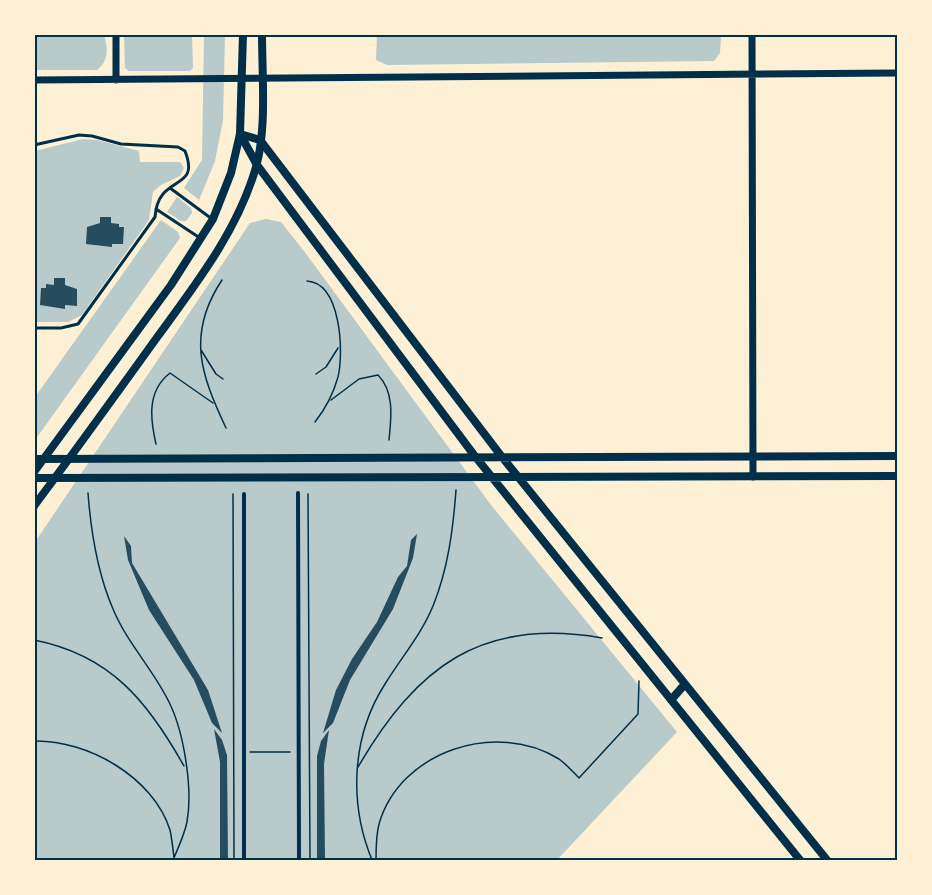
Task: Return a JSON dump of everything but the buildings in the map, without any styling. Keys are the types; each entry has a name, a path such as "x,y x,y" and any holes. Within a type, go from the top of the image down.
{"main road":[{"path":"34,472 39,459 171,285 213,219 231,173 240,134 243,34"},
{"path":"34,506 183,303 226,236 244,203 257,165 260,140 262,34"},
{"path":"240,134 260,140 502,457 827,861"},
{"path":"240,134 257,165 474,455 800,861"},
{"path":"39,459 474,455 502,457 897,456"},
{"path":"34,478 897,476"},
{"path":"671,700 685,684"}],"street":[{"path":"116,34 116,80"},
{"path":"752,34 753,477"},
{"path":"34,80 897,73"},
{"path":"298,493 299,861"},
{"path":"244,494 244,861"}],"lane":[{"path":"34,146 79,135 92,136 121,144 178,147 185,151 187,158 187,172 181,183 163,193 156,208 155,218 78,324 60,328 34,328"},
{"path":"170,188 213,219"},
{"path":"156,208 201,239"}],"path":[{"path":"222,280 214,291 201,327 201,369 226,429"},
{"path":"307,281 315,281 326,290 338,322 339,369 330,401"},
{"path":"316,374 326,367 339,348"},
{"path":"201,350 216,374 223,379"},
{"path":"156,444 152,424 152,403 160,380 170,373 214,404"},
{"path":"315,422 330,401 359,379 378,375 383,380 390,399 390,440"},
{"path":"374,861 358,819 356,771 372,709 422,628 436,597 450,552 456,490"},
{"path":"88,493 94,545 105,587 126,636 170,702 182,739 186,769 187,821 174,859"},
{"path":"233,494 234,861"},
{"path":"309,494 310,861"},
{"path":"356,771 396,708 434,672 456,657 503,637 530,633 555,632 602,638"},
{"path":"34,640 79,654 116,677 152,712 186,769"},
{"path":"374,861 376,838 388,803 413,773 438,756 463,745 484,742 521,744 560,759 579,778 638,714 639,681"},
{"path":"34,741 62,742 89,750 128,775 161,812 170,830 174,859"},
{"path":"244,752 299,752"}],"shaded area":[{"path":"34,35 104,35 106,58 97,70 35,70"},
{"path":"124,35 192,35 193,68 190,71 129,71 125,68"},
{"path":"204,35 225,35 223,120 215,161 199,200 184,188 202,160"},
{"path":"377,35 721,35 720,53 714,61 387,65 376,60"},
{"path":"83,139 97,140 139,151 140,162 180,162 184,168 180,176 161,185 153,192 149,220 82,315 68,322 35,322 35,151"},
{"path":"177,197 191,208 192,213 186,221 181,221 167,212"},
{"path":"266,219 281,222 491,505 677,732 557,860 35,860 35,542 250,223"},
{"path":"161,220 178,232 180,238 35,440 35,397"}]}
